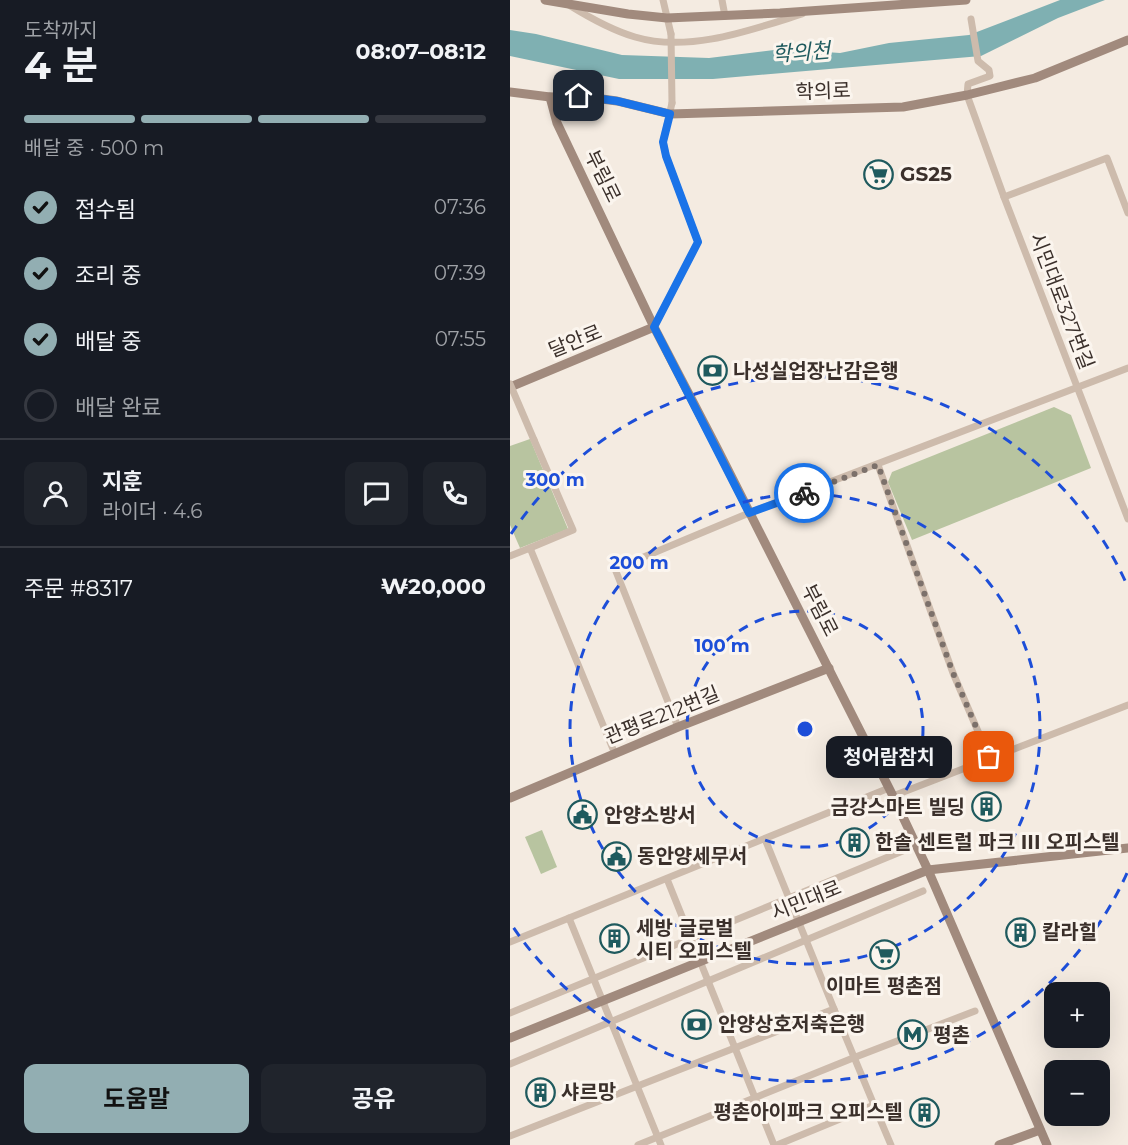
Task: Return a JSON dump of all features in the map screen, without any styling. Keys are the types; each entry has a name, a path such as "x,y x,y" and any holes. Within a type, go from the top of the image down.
{"street":[{"path":"545,0 667,18 812,11 881,3 966,0"},
{"path":"654,327 698,242 663,142 672,103 671,34 663,0"},
{"path":"722,0 725,16"},
{"path":"567,4 596,22 637,37 685,42 745,31 812,11"},
{"path":"968,95 968,84 990,76 989,70 978,61 971,21"},
{"name":"학의로","path":"510,92 617,101 670,114 903,107 968,95 1035,78 1128,40"},
{"name":"시민대로327번길","path":"968,95 1004,197 1128,519"},
{"name":"부림로","path":"549,97 557,123 654,327 830,668 891,792 928,870 1047,1145"},
{"path":"1004,197 1107,158 1128,213"},
{"name":"달안로","path":"510,386 654,327"},
{"path":"678,727 615,569 749,513 1128,368"},
{"path":"510,386 573,530 510,556"},
{"path":"878,465 953,673 989,757"},
{"path":"530,548 615,754"},
{"name":"관평로212번길","path":"510,798 678,727 830,668"},
{"path":"510,942 765,839 1128,705"},
{"path":"765,839 800,921 853,1058 891,1145"},
{"name":"시민대로","path":"510,1038 928,870 1128,848"},
{"path":"510,1013 905,850"},
{"path":"667,879 776,1145 874,1105"},
{"path":"510,1064 923,891"},
{"path":"569,918 661,1145"},
{"path":"510,1136 834,1009"},
{"path":"638,1145 756,1096 975,1011"},
{"path":"999,1145 1040,1130"}],"green space":[{"path":"1054,407 1071,415 1091,468 912,540 888,482 892,472"},
{"path":"530,439 568,529 520,548 510,525 510,446"},
{"path":"542,830 557,867 541,874 525,837"}],"water":[{"name":"학의천","path":"1060,0 1105,0 1058,18 981,56 713,79 619,79 510,56 510,30 622,55 709,58 782,49 840,53 889,43 969,35"}],"way so far":[{"path":"804,493 878,465 953,673 989,757"}],"place":[{"name":"GS25","path":"879,174"},
{"name":"나성실업장난감은행","path":"712,371"},
{"name":"청어람참치","path":"989,757"},
{"name":"금강스마트 빌딩","path":"986,807"},
{"name":"안양소방서","path":"583,815"},
{"name":"한솔 센트럴 파크 III 오피스텔","path":"854,842"},
{"name":"동안양세무서","path":"616,856"},
{"name":"칼라힐","path":"1021,932"},
{"name":"세방 글로벌 시티 오피스텔","path":"615,939"},
{"name":"이마트 평촌점","path":"884,955"},
{"name":"안양상호저축은행","path":"697,1024"},
{"name":"평촌","path":"912,1035"},
{"name":"샤르망","path":"540,1092"},
{"name":"평촌아이파크 오피스텔","path":"924,1112"}],"route":[{"path":"579,96 617,101 670,114 663,142 666,156 698,242 654,327 717,446 749,513 804,493"}]}
